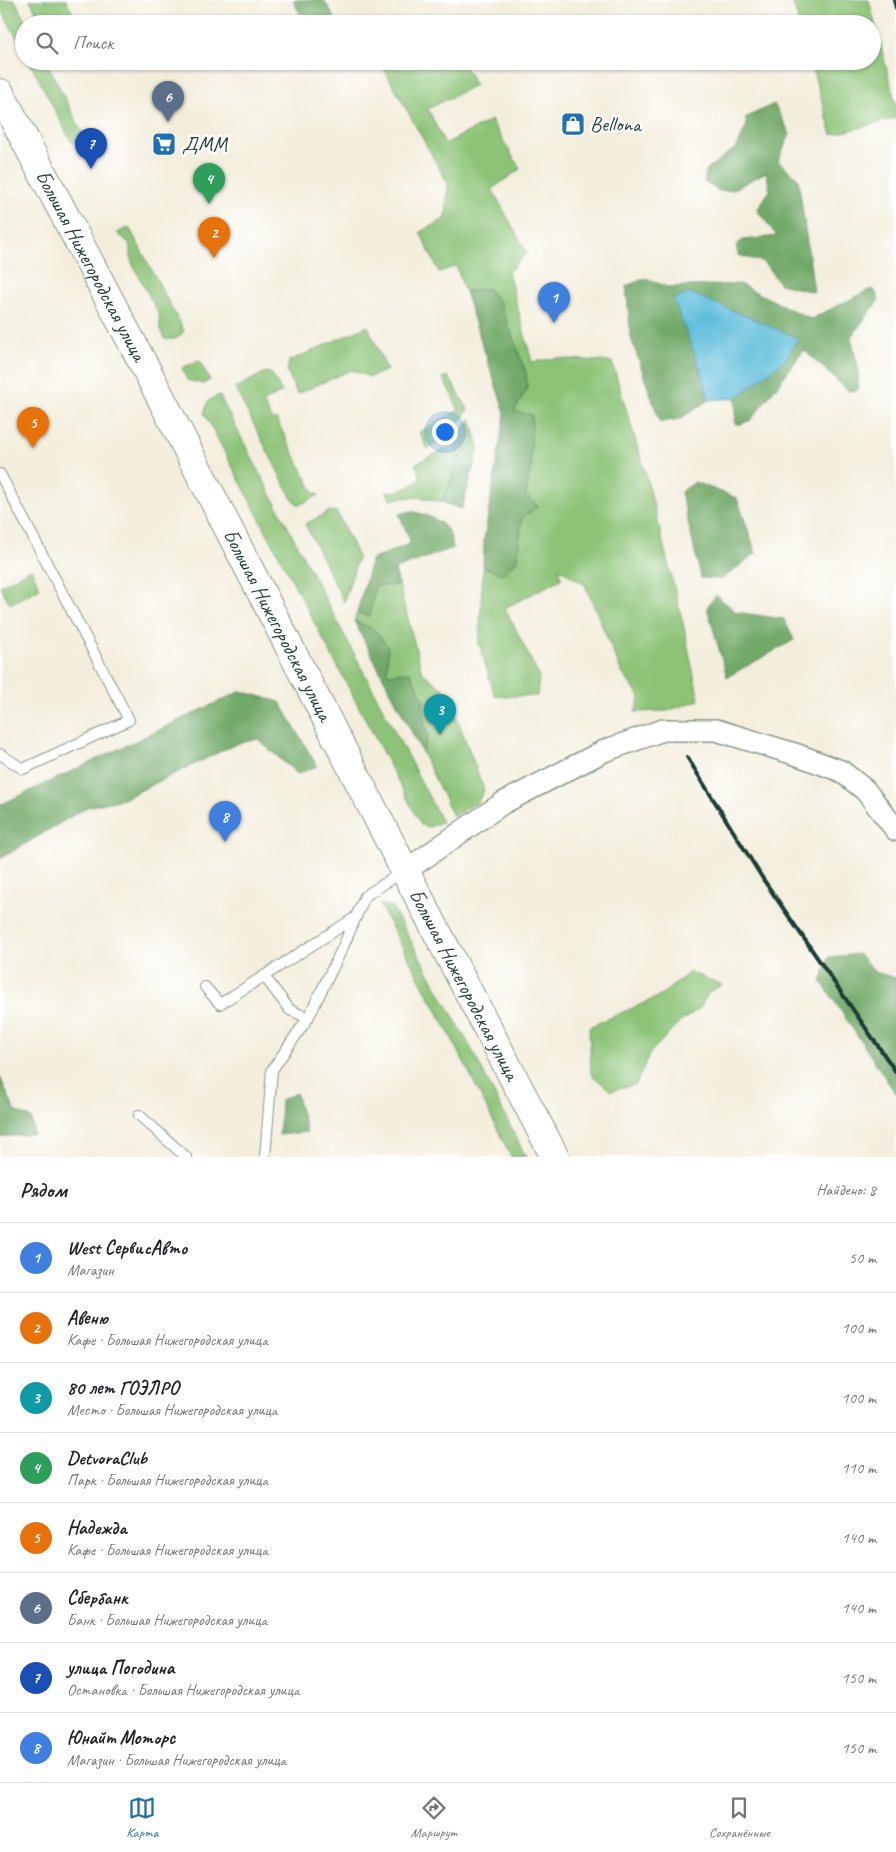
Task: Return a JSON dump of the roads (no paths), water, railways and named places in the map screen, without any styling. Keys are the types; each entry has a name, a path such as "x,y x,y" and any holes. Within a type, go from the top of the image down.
{"main road":[{"name":"Большая Нижегородская улица","path":"0,94 146,369 554,1157"}],"street":[{"path":"405,871 503,803 604,751 663,730 716,730 798,755 841,771 865,790 896,830"}],"lane":[{"path":"0,474 129,720 23,770 0,754"},
{"path":"265,1157 272,1070 308,1018 365,896 405,871"},
{"path":"205,987 220,1004 356,916"},
{"path":"264,976 290,1010 308,1018"},
{"path":"140,1114 186,1157"}],"water":[{"path":"691,293 798,338 786,359 736,398 709,400 700,368 673,299"}],"railway":[{"path":"894,0 896,8"},
{"path":"687,757 763,879 896,1072"}],"place":[{"name":"Сбербанк","path":"168,122"},
{"name":"Bellona","path":"573,124"},
{"name":"ДММ","path":"164,144"},
{"name":"улица Погодина","path":"91,169"},
{"name":"DetvoraClub","path":"209,204"},
{"name":"Авеню","path":"214,258"},
{"name":"West СервисАвто","path":"554,323"},
{"name":"Надежда","path":"33,448"},
{"name":"80 лет ГОЭЛРО","path":"440,735"},
{"name":"Юнайт Моторс","path":"225,842"}]}
